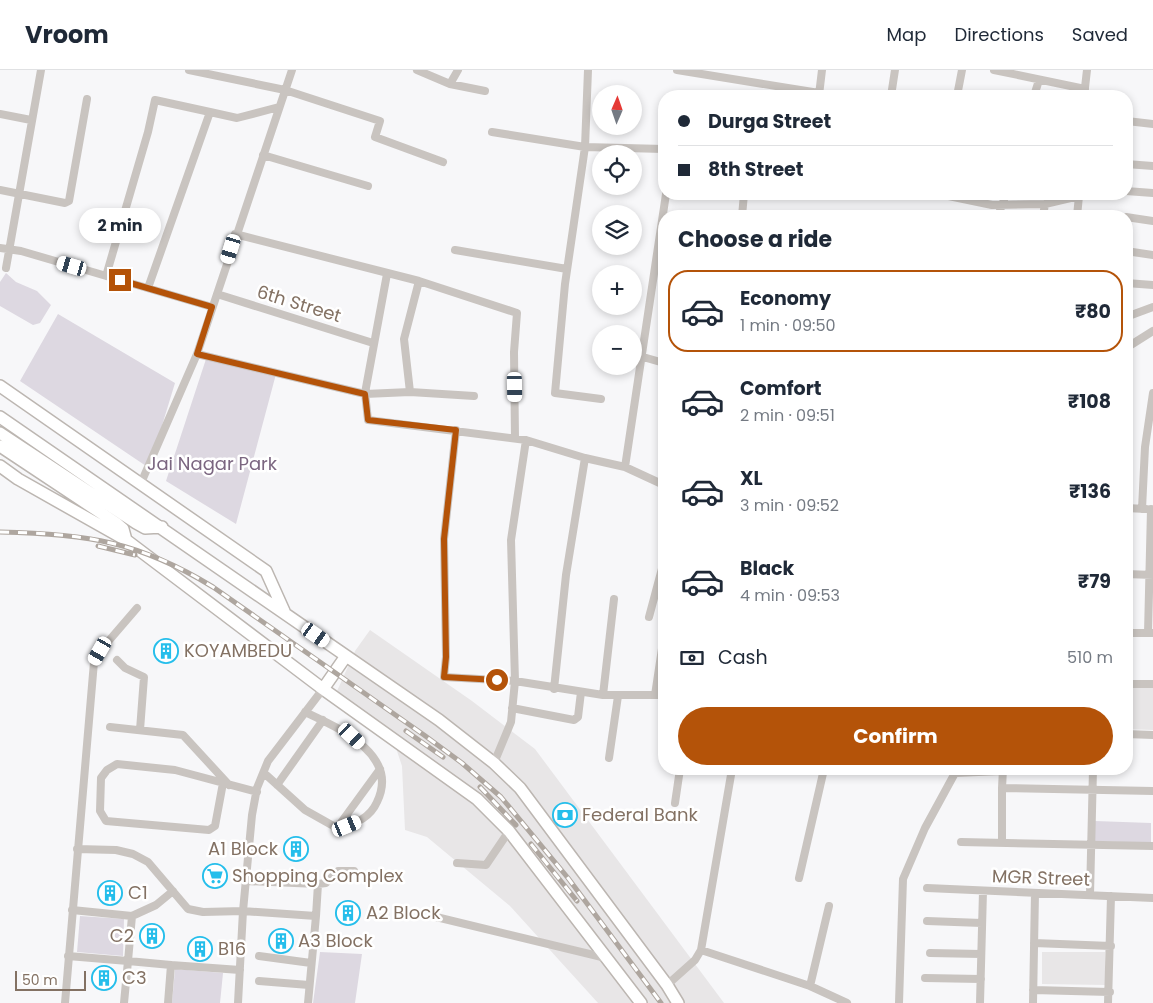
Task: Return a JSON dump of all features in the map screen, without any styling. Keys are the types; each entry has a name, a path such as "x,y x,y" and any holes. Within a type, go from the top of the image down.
{"main road":[{"path":"0,386 266,571 284,613"},
{"path":"0,417 439,720 494,763 520,788 667,985 678,1003"},
{"path":"0,433 136,523 145,528 162,527"},
{"path":"0,446 116,523 123,529 126,540"},
{"path":"0,466 18,479 126,540 323,689 476,799 509,831 641,1003"},
{"path":"323,689 346,656"}],"street":[{"path":"6,268 41,70"},
{"path":"189,70 285,90 380,121 375,137 443,162"},
{"path":"141,483 197,354 235,234 292,70"},
{"path":"417,70 426,71 450,84 485,91"},
{"path":"450,84 458,70"},
{"path":"588,70 585,147 567,269 555,393 601,399"},
{"path":"677,70 795,90"},
{"path":"820,90 822,70"},
{"path":"892,90 895,70"},
{"path":"959,90 962,70"},
{"path":"994,70 1073,90"},
{"path":"1084,90 1087,70"},
{"path":"1036,90 1038,80"},
{"path":"0,190 65,203 69,201 87,100"},
{"path":"106,276 148,132 155,100 237,118 279,107"},
{"path":"148,288 210,112"},
{"path":"0,114 31,120"},
{"path":"1133,122 1153,124"},
{"path":"492,132 585,147 658,149"},
{"path":"263,156 368,186"},
{"path":"1133,165 1153,166"},
{"path":"1133,192 1153,193"},
{"path":"970,200 1002,206 1045,204 1060,200"},
{"path":"1000,210 1004,200"},
{"path":"1044,210 1045,204"},
{"path":"1133,218 1153,221"},
{"path":"235,234 419,281 517,313 514,352 516,438"},
{"path":"0,248 212,307"},
{"path":"455,250 567,269"},
{"path":"625,467 658,251"},
{"path":"1133,252 1153,255"},
{"path":"387,274 365,394 368,420 526,440 585,458 625,467 658,482"},
{"path":"410,392 404,338 419,281"},
{"path":"1133,284 1153,285"},
{"name":"6th Street","path":"217,294 373,343"},
{"path":"1133,314 1153,307"},
{"path":"1133,344 1153,331"},
{"path":"197,354 365,394 410,392 474,396"},
{"path":"643,358 658,362"},
{"path":"1142,509 1145,447 1153,393"},
{"path":"456,430 444,539 446,657 444,677 515,681 554,689 603,695 658,696"},
{"path":"494,763 511,722 515,681 511,540 526,440"},
{"path":"554,689 566,575 585,458"},
{"path":"1133,508 1152,509 1150,633 1133,633"},
{"path":"1133,574 1151,575"},
{"path":"650,617 658,585"},
{"path":"603,695 614,599"},
{"path":"65,1003 94,662 100,651 137,608"},
{"path":"117,660 125,668 144,676 140,730"},
{"path":"655,696 658,676"},
{"path":"1133,684 1153,684"},
{"path":"238,1003 243,911 252,815 257,792 268,761 323,689"},
{"path":"512,708 574,720 578,717 581,692"},
{"path":"609,758 618,696"},
{"path":"264,773 305,810 337,828 357,822 373,811 383,790 380,769 376,760 352,736 305,712"},
{"path":"277,785 323,720"},
{"path":"110,727 184,735 226,784"},
{"path":"1133,734 1153,735"},
{"path":"226,784 215,826 208,830 106,820 100,811 101,778 107,770 117,764 175,770 257,792"},
{"path":"337,828 380,769"},
{"path":"675,803 679,775"},
{"path":"667,985 695,960 701,950 731,775"},
{"path":"799,878 823,775"},
{"path":"899,1003 903,879 925,828 953,775"},
{"path":"1002,843 1003,775"},
{"path":"1090,895 1093,775"},
{"path":"1002,788 1153,791"},
{"path":"457,863 486,866 509,831"},
{"path":"961,842 1153,846"},
{"path":"77,849 116,850 133,854 148,862 188,908 203,912 243,911 316,916"},
{"path":"246,880 318,884 326,883 338,871 354,871"},
{"path":"308,1003 318,884"},
{"name":"MGR Street","path":"927,888 1153,898"},
{"path":"72,910 132,916 156,905 173,891"},
{"path":"980,1003 983,891"},
{"path":"1033,1003 1035,893"},
{"path":"1108,1003 1110,992 1112,896"},
{"path":"810,986 829,906"},
{"path":"124,1003 132,916"},
{"path":"432,916 606,958"},
{"path":"927,921 982,923"},
{"path":"1034,943 1111,946"},
{"path":"701,950 810,986 847,1003"},
{"path":"930,953 982,954"},
{"path":"68,956 240,970"},
{"path":"259,956 311,963"},
{"path":"168,1003 171,965"},
{"path":"925,978 981,979"},
{"path":"259,981 309,985"},
{"path":"1033,990 1110,992"}],"shaded area":[{"path":"370,630 472,701 535,749 724,1003 598,1003 510,906 427,837 405,830 402,766 396,748 333,700 355,651"},
{"path":"1133,686 1153,687 1153,730 1133,729"},
{"path":"1042,952 1105,952 1105,985 1042,984"}],"green space":[{"path":"6,273 16,282 37,291 51,305 40,323 33,325 0,306 0,282"},
{"path":"58,314 175,383 149,468 20,381"},
{"name":"Jai Nagar Park","path":"206,359 276,374 236,524 166,481"},
{"path":"1095,821 1151,823 1151,843 1094,841"},
{"path":"80,916 124,919 123,956 77,952"},
{"path":"320,952 362,954 355,1003 313,1003"},
{"path":"175,969 223,973 220,1003 172,1003"}],"railway":[{"path":"0,532 86,538 136,550 160,559 213,587 424,735 462,763 501,797 568,878 661,1003"},
{"path":"98,546 135,555"},
{"path":"406,731 443,757"},
{"path":"480,787 516,825"},
{"path":"531,844 577,901"}],"place":[{"name":"KOYAMBEDU","path":"166,651"},
{"name":"Federal Bank","path":"565,815"},
{"name":"A1 Block","path":"296,849"},
{"name":"Shopping Complex","path":"215,876"},
{"name":"C1","path":"110,893"},
{"name":"A2 Block","path":"348,913"},
{"name":"C2","path":"152,936"},
{"name":"A3 Block","path":"281,941"},
{"name":"B16","path":"200,949"},
{"name":"C3","path":"104,978"}],"route":[{"path":"120,280 212,307 197,354 365,394 368,420 456,430 444,539 446,657 444,677 497,680"}]}
